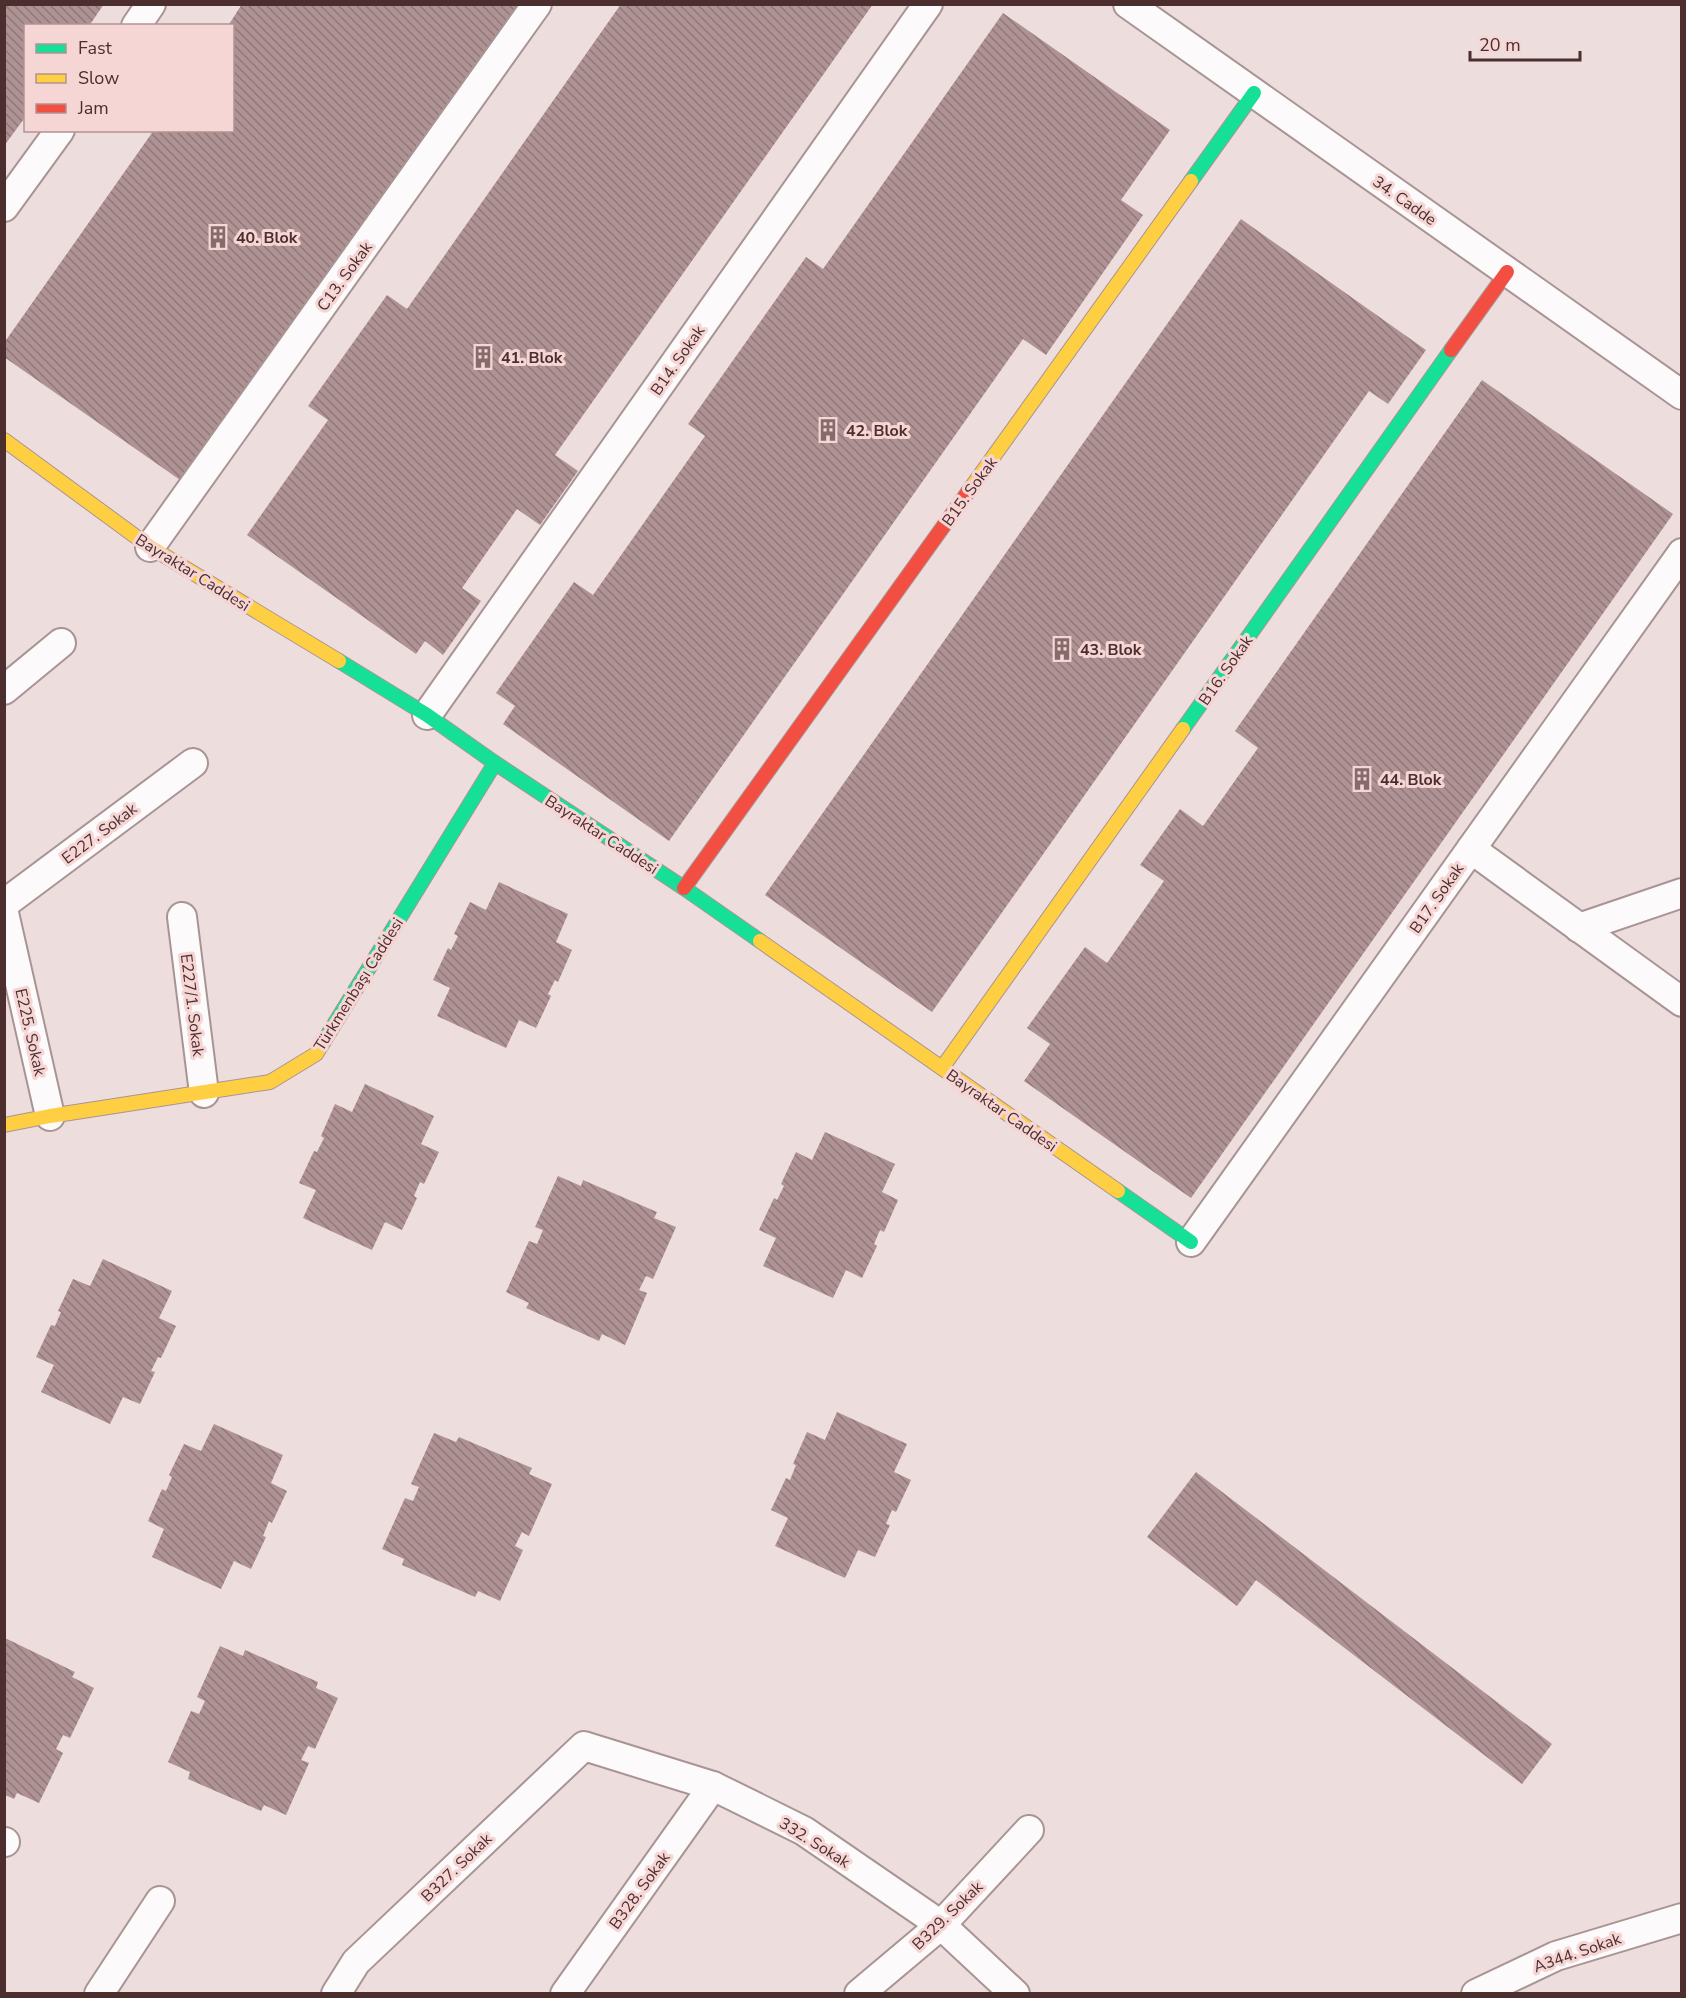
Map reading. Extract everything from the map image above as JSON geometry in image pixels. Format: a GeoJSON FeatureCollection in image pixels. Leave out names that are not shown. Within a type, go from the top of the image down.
{"type":"FeatureCollection","features":[{"type":"Feature","properties":{"kind":"main road","name":"B15. Sokak"},"geometry":{"type":"LineString","coordinates":[[684,888],[1254,93]]}},
{"type":"Feature","properties":{"kind":"main road","name":"B16. Sokak"},"geometry":{"type":"LineString","coordinates":[[942,1068],[1507,272]]}},
{"type":"Feature","properties":{"kind":"main road","name":"Bayraktar Caddesi"},"geometry":{"type":"LineString","coordinates":[[4,440],[150,548],[427,715],[495,763],[684,888],[1191,1242]]}},
{"type":"Feature","properties":{"kind":"main road","name":"Türkmenbaşı Caddesi"},"geometry":{"type":"LineString","coordinates":[[4,1125],[270,1083],[316,1054],[495,763]]}},
{"type":"Feature","properties":{"kind":"street"},"geometry":{"type":"LineString","coordinates":[[137,24],[151,4]]}},
{"type":"Feature","properties":{"kind":"street","name":"C13. Sokak"},"geometry":{"type":"LineString","coordinates":[[150,548],[537,4]]}},
{"type":"Feature","properties":{"kind":"street","name":"B14. Sokak"},"geometry":{"type":"LineString","coordinates":[[427,715],[928,4]]}},
{"type":"Feature","properties":{"kind":"street","name":"34. Cadde"},"geometry":{"type":"LineString","coordinates":[[1128,4],[1682,395]]}},
{"type":"Feature","properties":{"kind":"street"},"geometry":{"type":"LineString","coordinates":[[4,207],[59,132]]}},
{"type":"Feature","properties":{"kind":"street","name":"B17. Sokak"},"geometry":{"type":"LineString","coordinates":[[1191,1242],[1682,554]]}},
{"type":"Feature","properties":{"kind":"street"},"geometry":{"type":"LineString","coordinates":[[4,690],[61,643]]}},
{"type":"Feature","properties":{"kind":"street","name":"E227. Sokak"},"geometry":{"type":"LineString","coordinates":[[4,904],[193,763]]}},
{"type":"Feature","properties":{"kind":"street"},"geometry":{"type":"LineString","coordinates":[[1471,849],[1682,1002]]}},
{"type":"Feature","properties":{"kind":"street"},"geometry":{"type":"LineString","coordinates":[[1579,928],[1682,893]]}},
{"type":"Feature","properties":{"kind":"street","name":"E225. Sokak"},"geometry":{"type":"LineString","coordinates":[[4,913],[50,1116]]}},
{"type":"Feature","properties":{"kind":"street","name":"E227/1. Sokak"},"geometry":{"type":"LineString","coordinates":[[182,918],[204,1093]]}},
{"type":"Feature","properties":{"kind":"street","name":"332. Sokak"},"geometry":{"type":"LineString","coordinates":[[584,1746],[713,1786],[804,1831],[941,1925],[1015,1994]]}},
{"type":"Feature","properties":{"kind":"street","name":"B327. Sokak"},"geometry":{"type":"LineString","coordinates":[[336,1994],[356,1962],[584,1746]]}},
{"type":"Feature","properties":{"kind":"street","name":"B328. Sokak"},"geometry":{"type":"LineString","coordinates":[[565,1994],[713,1786]]}},
{"type":"Feature","properties":{"kind":"street","name":"B329. Sokak"},"geometry":{"type":"LineString","coordinates":[[862,1993],[941,1925],[1029,1830]]}},
{"type":"Feature","properties":{"kind":"street"},"geometry":{"type":"LineString","coordinates":[[99,1994],[160,1901]]}},
{"type":"Feature","properties":{"kind":"street","name":"A344. Sokak"},"geometry":{"type":"LineString","coordinates":[[1476,1994],[1556,1956],[1682,1918]]}},
{"type":"Feature","properties":{"kind":"building"},"geometry":{"type":"Polygon","coordinates":[[[4,4],[104,4],[90,24],[24,24],[24,119],[4,146],[4,4]]]}},
{"type":"Feature","properties":{"kind":"building","name":"40. Blok"},"geometry":{"type":"Polygon","coordinates":[[[242,4],[520,4],[183,482],[4,357],[4,343],[153,132],[234,132],[234,24],[229,24],[242,4]]]}},
{"type":"Feature","properties":{"kind":"building","name":"41. Blok"},"geometry":{"type":"Polygon","coordinates":[[[621,4],[873,4],[555,455],[578,471],[540,525],[517,509],[462,588],[481,601],[443,655],[425,641],[416,654],[247,535],[328,420],[308,406],[387,295],[407,309],[621,4]]]}},
{"type":"Feature","properties":{"kind":"building","name":"42. Blok"},"geometry":{"type":"Polygon","coordinates":[[[1003,13],[1170,130],[1121,200],[1143,215],[1046,355],[1023,339],[669,841],[503,724],[515,706],[496,693],[574,582],[593,595],[705,436],[688,424],[806,257],[823,269],[1003,13]]]}},
{"type":"Feature","properties":{"kind":"building","name":"43. Blok"},"geometry":{"type":"Polygon","coordinates":[[[1241,219],[1426,350],[1388,404],[1369,391],[932,1012],[765,895],[1241,219]]]}},
{"type":"Feature","properties":{"kind":"building","name":"44. Blok"},"geometry":{"type":"Polygon","coordinates":[[[1482,380],[1673,514],[1191,1198],[1024,1081],[1050,1044],[1027,1028],[1085,947],[1107,963],[1164,881],[1140,865],[1180,809],[1203,826],[1258,748],[1235,731],[1482,380]]]}},
{"type":"Feature","properties":{"kind":"building"},"geometry":{"type":"Polygon","coordinates":[[[499,882],[568,914],[556,942],[572,950],[558,982],[555,980],[548,994],[551,996],[536,1028],[519,1020],[506,1048],[437,1016],[450,988],[433,980],[448,948],[451,950],[458,936],[454,934],[470,902],[486,910],[499,882]]]}},
{"type":"Feature","properties":{"kind":"building"},"geometry":{"type":"Polygon","coordinates":[[[365,1084],[434,1116],[421,1144],[439,1152],[424,1184],[420,1182],[414,1196],[417,1198],[402,1230],[385,1222],[372,1250],[303,1218],[316,1190],[299,1183],[314,1151],[317,1152],[324,1138],[321,1136],[335,1104],[352,1112],[365,1084]]]}},
{"type":"Feature","properties":{"kind":"building"},"geometry":{"type":"Polygon","coordinates":[[[825,1132],[895,1164],[882,1192],[898,1200],[884,1232],[880,1230],[874,1244],[877,1246],[862,1278],[846,1270],[833,1298],[763,1266],[776,1238],[759,1230],[774,1198],[777,1200],[784,1186],[781,1184],[796,1152],[812,1160],[825,1132]]]}},
{"type":"Feature","properties":{"kind":"building"},"geometry":{"type":"Polygon","coordinates":[[[558,1176],[581,1186],[583,1180],[657,1212],[654,1218],[676,1227],[653,1279],[646,1276],[639,1290],[647,1293],[625,1345],[602,1334],[599,1341],[526,1308],[529,1303],[506,1292],[529,1241],[537,1244],[543,1230],[535,1227],[558,1176]]]}},
{"type":"Feature","properties":{"kind":"building"},"geometry":{"type":"Polygon","coordinates":[[[103,1259],[172,1291],[159,1318],[176,1326],[161,1358],[158,1357],[151,1371],[155,1372],[140,1404],[123,1397],[110,1424],[41,1392],[54,1365],[36,1357],[51,1325],[55,1326],[61,1312],[58,1311],[73,1279],[90,1286],[103,1259]]]}},
{"type":"Feature","properties":{"kind":"building"},"geometry":{"type":"Polygon","coordinates":[[[837,1412],[907,1444],[894,1472],[911,1480],[896,1512],[892,1510],[886,1524],[890,1525],[875,1557],[858,1550],[845,1578],[775,1546],[788,1518],[771,1510],[786,1478],[790,1480],[796,1465],[793,1464],[807,1432],[825,1440],[837,1412]]]}},
{"type":"Feature","properties":{"kind":"building"},"geometry":{"type":"Polygon","coordinates":[[[214,1424],[283,1455],[271,1483],[287,1491],[272,1523],[269,1521],[263,1536],[266,1537],[251,1569],[234,1561],[221,1589],[152,1557],[164,1529],[148,1521],[162,1489],[166,1491],[172,1477],[169,1475],[184,1444],[201,1451],[214,1424]]]}},
{"type":"Feature","properties":{"kind":"building"},"geometry":{"type":"Polygon","coordinates":[[[434,1433],[456,1442],[459,1437],[532,1468],[529,1474],[552,1484],[529,1536],[522,1532],[515,1546],[523,1550],[500,1601],[478,1591],[475,1597],[402,1565],[404,1559],[382,1549],[405,1498],[413,1501],[419,1487],[411,1484],[434,1433]]]}},
{"type":"Feature","properties":{"kind":"building"},"geometry":{"type":"Polygon","coordinates":[[[1196,1472],[1552,1744],[1522,1784],[1256,1580],[1237,1606],[1147,1537],[1196,1472]]]}},
{"type":"Feature","properties":{"kind":"building"},"geometry":{"type":"Polygon","coordinates":[[[5,1638],[75,1672],[72,1677],[94,1688],[70,1738],[63,1735],[56,1749],[63,1753],[39,1803],[17,1793],[14,1799],[5,1795],[5,1638]]]}},
{"type":"Feature","properties":{"kind":"building"},"geometry":{"type":"Polygon","coordinates":[[[220,1646],[243,1656],[245,1650],[318,1682],[316,1688],[338,1698],[315,1749],[308,1746],[301,1760],[309,1763],[286,1815],[264,1805],[261,1811],[188,1779],[190,1772],[168,1762],[191,1711],[199,1714],[205,1701],[197,1697],[220,1646]]]}},
{"type":"Feature","properties":{"kind":"traffic: fast"},"geometry":{"type":"LineString","coordinates":[[1191,181],[1254,93]]}},
{"type":"Feature","properties":{"kind":"traffic: fast"},"geometry":{"type":"LineString","coordinates":[[1183,729],[1451,350]]}},
{"type":"Feature","properties":{"kind":"traffic: fast"},"geometry":{"type":"LineString","coordinates":[[339,661],[427,715],[760,941]]}},
{"type":"Feature","properties":{"kind":"traffic: fast"},"geometry":{"type":"LineString","coordinates":[[324,1041],[495,763]]}},
{"type":"Feature","properties":{"kind":"traffic: fast"},"geometry":{"type":"LineString","coordinates":[[1118,1191],[1191,1242]]}},
{"type":"Feature","properties":{"kind":"traffic: slow"},"geometry":{"type":"LineString","coordinates":[[968,492],[1191,181]]}},
{"type":"Feature","properties":{"kind":"traffic: slow"},"geometry":{"type":"LineString","coordinates":[[4,440],[150,547],[339,661]]}},
{"type":"Feature","properties":{"kind":"traffic: slow"},"geometry":{"type":"LineString","coordinates":[[942,1068],[1183,729]]}},
{"type":"Feature","properties":{"kind":"traffic: slow"},"geometry":{"type":"LineString","coordinates":[[760,941],[1118,1191]]}},
{"type":"Feature","properties":{"kind":"traffic: slow"},"geometry":{"type":"LineString","coordinates":[[4,1125],[270,1082],[316,1054],[324,1041]]}},
{"type":"Feature","properties":{"kind":"traffic: jam"},"geometry":{"type":"LineString","coordinates":[[1451,350],[1507,272]]}},
{"type":"Feature","properties":{"kind":"traffic: jam"},"geometry":{"type":"LineString","coordinates":[[684,888],[968,492]]}},
{"type":"Feature","properties":{"kind":"place","name":"40. Blok"},"geometry":{"type":"Point","coordinates":[218,237]}},
{"type":"Feature","properties":{"kind":"place","name":"41. Blok"},"geometry":{"type":"Point","coordinates":[483,357]}},
{"type":"Feature","properties":{"kind":"place","name":"42. Blok"},"geometry":{"type":"Point","coordinates":[828,430]}},
{"type":"Feature","properties":{"kind":"place","name":"43. Blok"},"geometry":{"type":"Point","coordinates":[1062,649]}},
{"type":"Feature","properties":{"kind":"place","name":"44. Blok"},"geometry":{"type":"Point","coordinates":[1362,779]}}]}
